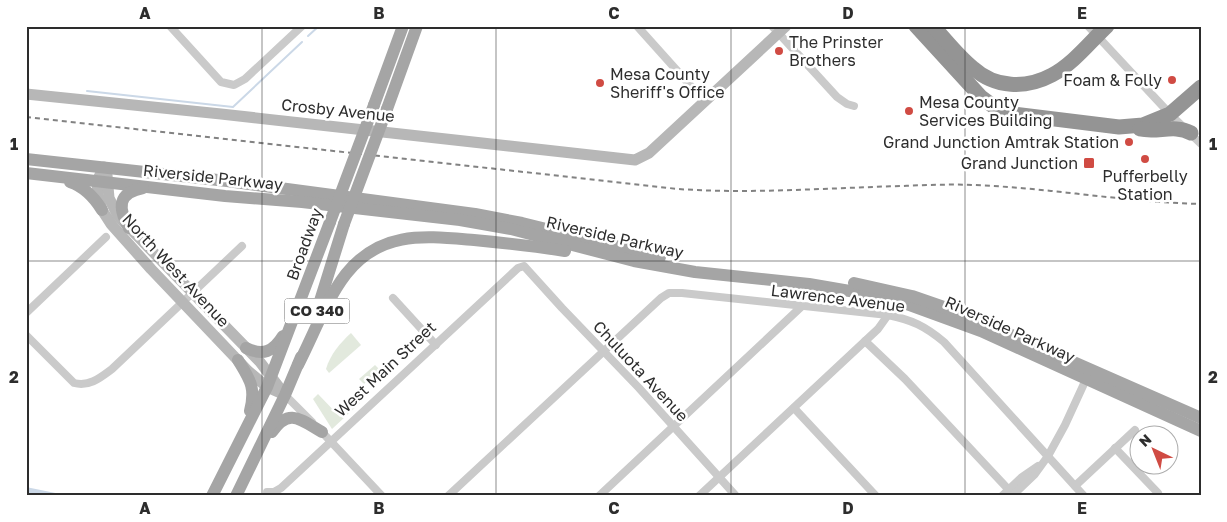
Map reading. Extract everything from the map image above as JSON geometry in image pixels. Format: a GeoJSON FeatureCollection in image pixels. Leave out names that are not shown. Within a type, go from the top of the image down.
{"type":"FeatureCollection","features":[{"type":"Feature","properties":{"kind":"highway"},"geometry":{"type":"LineString","coordinates":[[916,26],[981,97],[997,109],[1020,116],[1155,131],[1176,128],[1196,139]]}},
{"type":"Feature","properties":{"kind":"highway"},"geometry":{"type":"LineString","coordinates":[[933,26],[973,69],[989,80],[1011,85],[1026,84],[1052,75],[1065,66],[1097,30]]}},
{"type":"Feature","properties":{"kind":"highway"},"geometry":{"type":"LineString","coordinates":[[1131,127],[1153,122],[1170,114],[1201,87]]}},
{"type":"Feature","properties":{"kind":"main road","name":"Broadway"},"geometry":{"type":"LineString","coordinates":[[212,496],[269,382],[403,26]]}},
{"type":"Feature","properties":{"kind":"main road","name":"Broadway"},"geometry":{"type":"LineString","coordinates":[[236,496],[298,365],[344,224],[417,26]]}},
{"type":"Feature","properties":{"kind":"main road","name":"Riverside Parkway"},"geometry":{"type":"LineString","coordinates":[[26,159],[104,167],[475,214],[522,223],[658,257],[826,278],[873,286],[912,296],[964,314],[1088,374],[1201,432]]}},
{"type":"Feature","properties":{"kind":"main road","name":"Riverside Parkway"},"geometry":{"type":"LineString","coordinates":[[26,173],[242,198],[302,202],[460,220],[511,230],[634,261],[695,272],[830,287],[867,294],[907,304],[981,331],[1201,418]]}},
{"type":"Feature","properties":{"kind":"main road"},"geometry":{"type":"LineString","coordinates":[[53,176],[84,189],[92,195],[102,210]]}},
{"type":"Feature","properties":{"kind":"main road"},"geometry":{"type":"LineString","coordinates":[[129,228],[122,213],[123,199],[132,190],[145,187]]}},
{"type":"Feature","properties":{"kind":"main road"},"geometry":{"type":"LineString","coordinates":[[298,365],[347,273],[372,250],[394,240],[430,236],[506,242],[634,261]]}},
{"type":"Feature","properties":{"kind":"main road"},"geometry":{"type":"LineString","coordinates":[[246,348],[259,353],[268,351],[276,345],[298,307]]}},
{"type":"Feature","properties":{"kind":"main road"},"geometry":{"type":"LineString","coordinates":[[234,453],[249,413],[253,395],[252,384],[238,360]]}},
{"type":"Feature","properties":{"kind":"main road"},"geometry":{"type":"LineString","coordinates":[[250,466],[276,426],[284,419],[296,418],[327,437]]}},
{"type":"Feature","properties":{"kind":"street"},"geometry":{"type":"LineString","coordinates":[[170,26],[221,82],[229,84],[240,83],[246,79],[302,26]]}},
{"type":"Feature","properties":{"kind":"street"},"geometry":{"type":"LineString","coordinates":[[637,26],[704,103],[779,29],[837,96],[847,104],[854,106]]}},
{"type":"Feature","properties":{"kind":"street"},"geometry":{"type":"LineString","coordinates":[[1097,30],[1170,114],[1196,139]]}},
{"type":"Feature","properties":{"kind":"street","name":"Crosby Avenue"},"geometry":{"type":"LineString","coordinates":[[26,94],[635,160],[645,156],[704,103]]}},
{"type":"Feature","properties":{"kind":"street","name":"North West Avenue"},"geometry":{"type":"LineString","coordinates":[[104,167],[98,194],[102,210],[116,231],[238,360],[285,395],[382,496]]}},
{"type":"Feature","properties":{"kind":"street","name":"North West Avenue"},"geometry":{"type":"LineString","coordinates":[[102,182],[118,216],[246,348],[269,382]]}},
{"type":"Feature","properties":{"kind":"street"},"geometry":{"type":"LineString","coordinates":[[26,313],[106,237]]}},
{"type":"Feature","properties":{"kind":"street"},"geometry":{"type":"LineString","coordinates":[[26,335],[70,381],[85,384],[100,378],[112,369],[242,246]]}},
{"type":"Feature","properties":{"kind":"street","name":"West Main Street"},"geometry":{"type":"LineString","coordinates":[[267,492],[274,492],[281,488],[327,437],[436,345],[518,268],[524,266]]}},
{"type":"Feature","properties":{"kind":"street","name":"Chuluota Avenue"},"geometry":{"type":"LineString","coordinates":[[524,266],[674,426],[736,496]]}},
{"type":"Feature","properties":{"kind":"street","name":"Lawrence Avenue"},"geometry":{"type":"LineString","coordinates":[[604,351],[665,295],[682,293],[888,315],[919,324],[944,342],[1084,496]]}},
{"type":"Feature","properties":{"kind":"street"},"geometry":{"type":"LineString","coordinates":[[393,298],[436,345]]}},
{"type":"Feature","properties":{"kind":"street"},"geometry":{"type":"LineString","coordinates":[[599,496],[801,307]]}},
{"type":"Feature","properties":{"kind":"street"},"geometry":{"type":"LineString","coordinates":[[699,496],[878,329],[888,315]]}},
{"type":"Feature","properties":{"kind":"street"},"geometry":{"type":"LineString","coordinates":[[865,341],[905,380],[1010,493]]}},
{"type":"Feature","properties":{"kind":"street"},"geometry":{"type":"LineString","coordinates":[[448,496],[604,351]]}},
{"type":"Feature","properties":{"kind":"street"},"geometry":{"type":"LineString","coordinates":[[1002,496],[1010,493],[1022,477],[1042,463],[1048,456],[1065,425],[1088,374]]}},
{"type":"Feature","properties":{"kind":"street"},"geometry":{"type":"LineString","coordinates":[[794,408],[876,496]]}},
{"type":"Feature","properties":{"kind":"street"},"geometry":{"type":"LineString","coordinates":[[1075,486],[1130,434]]}},
{"type":"Feature","properties":{"kind":"street"},"geometry":{"type":"LineString","coordinates":[[1115,448],[1158,493]]}},
{"type":"Feature","properties":{"kind":"shaded area"},"geometry":{"type":"Polygon","coordinates":[[[351,333],[361,345],[329,373],[326,369],[330,359],[339,345],[351,333]]]}},
{"type":"Feature","properties":{"kind":"shaded area"},"geometry":{"type":"Polygon","coordinates":[[[375,365],[380,370],[364,384],[359,379],[375,365]]]}},
{"type":"Feature","properties":{"kind":"shaded area"},"geometry":{"type":"Polygon","coordinates":[[[318,394],[340,417],[358,400],[360,403],[332,429],[313,399],[318,394]]]}},
{"type":"Feature","properties":{"kind":"water"},"geometry":{"type":"Polygon","coordinates":[[[26,487],[70,496],[26,496],[26,487]]]}},
{"type":"Feature","properties":{"kind":"waterway"},"geometry":{"type":"LineString","coordinates":[[308,36],[319,26]]}},
{"type":"Feature","properties":{"kind":"waterway"},"geometry":{"type":"LineString","coordinates":[[87,91],[233,107],[302,42]]}},
{"type":"Feature","properties":{"kind":"railway"},"geometry":{"type":"LineString","coordinates":[[26,117],[678,189],[762,191],[965,185],[1031,189],[1144,201],[1201,204]]}},
{"type":"Feature","properties":{"kind":"place","name":"The Prinster Brothers"},"geometry":{"type":"Point","coordinates":[779,51]}},
{"type":"Feature","properties":{"kind":"place","name":"Foam & Folly"},"geometry":{"type":"Point","coordinates":[1172,80]}},
{"type":"Feature","properties":{"kind":"place","name":"Mesa County Sheriff's Office"},"geometry":{"type":"Point","coordinates":[600,83]}},
{"type":"Feature","properties":{"kind":"place","name":"Mesa County Services Building"},"geometry":{"type":"Point","coordinates":[909,111]}},
{"type":"Feature","properties":{"kind":"place","name":"Grand Junction Amtrak Station"},"geometry":{"type":"Point","coordinates":[1129,142]}},
{"type":"Feature","properties":{"kind":"place","name":"Pufferbelly Station"},"geometry":{"type":"Point","coordinates":[1145,159]}},
{"type":"Feature","properties":{"kind":"place","name":"Grand Junction"},"geometry":{"type":"Point","coordinates":[1089,163]}}]}
